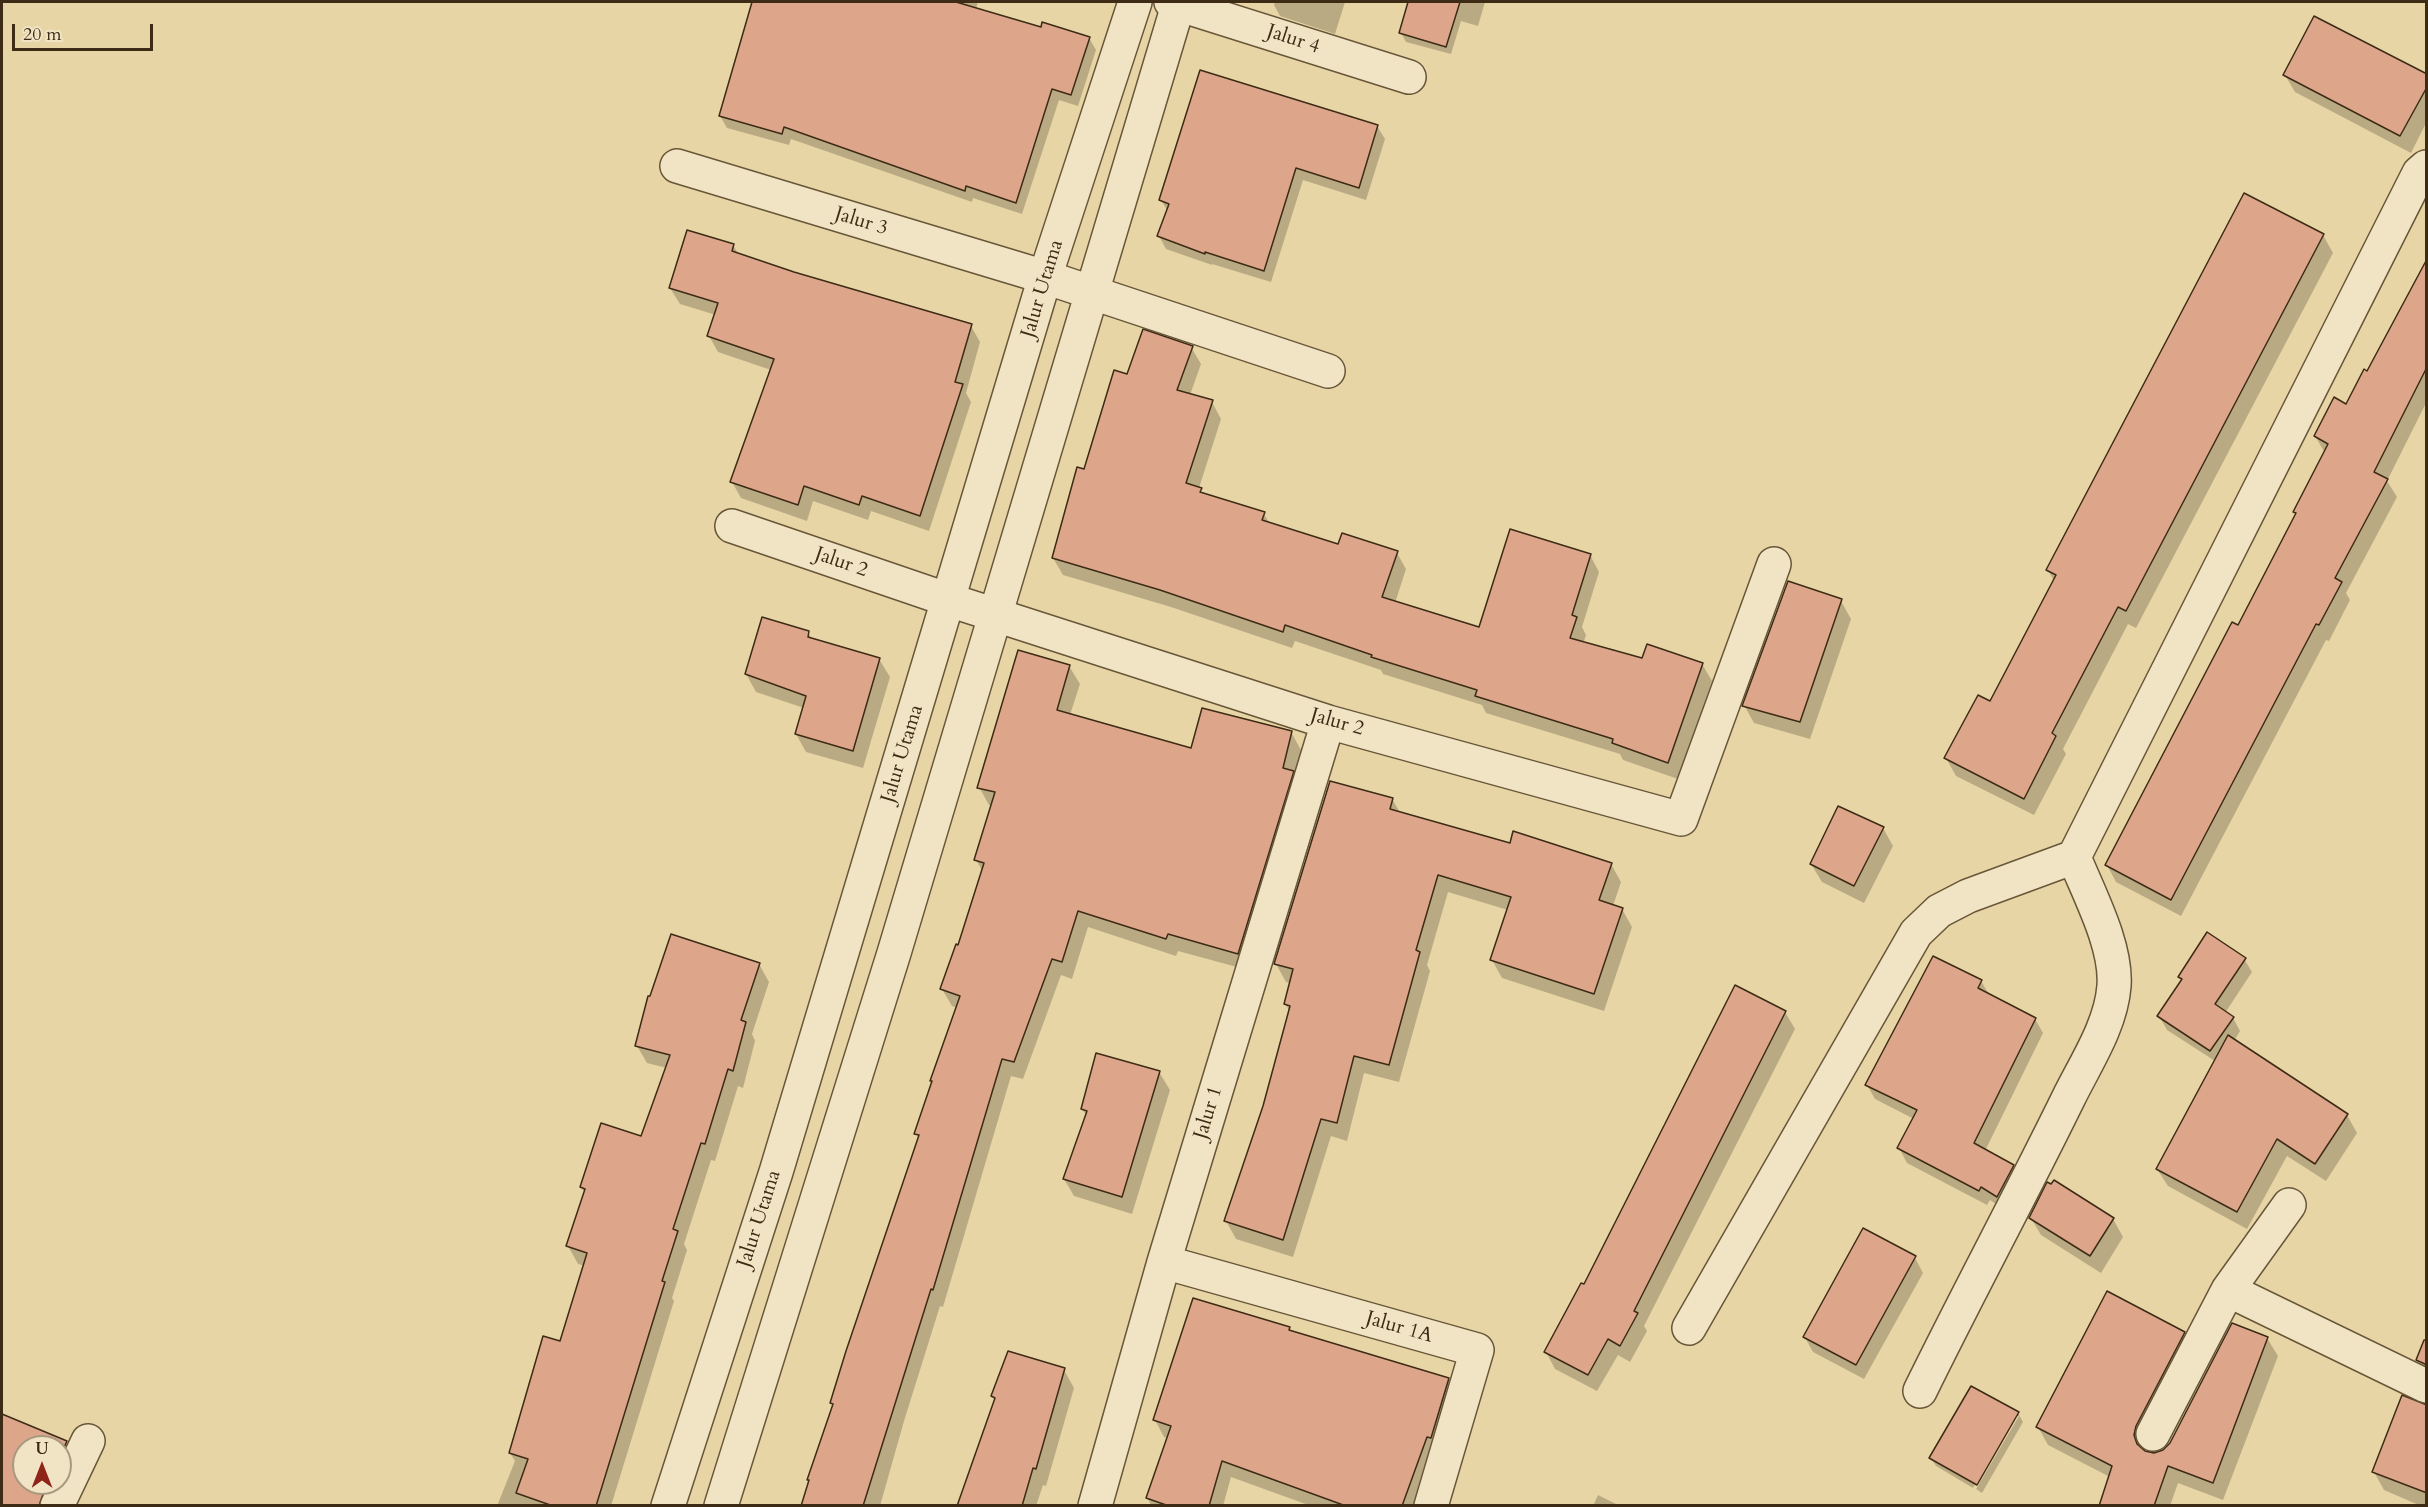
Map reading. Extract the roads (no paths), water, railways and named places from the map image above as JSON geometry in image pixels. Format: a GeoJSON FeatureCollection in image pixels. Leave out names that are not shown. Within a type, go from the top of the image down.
{"type":"FeatureCollection","features":[{"type":"Feature","properties":{"kind":"street","name":"Jalur Utama"},"geometry":{"type":"LineString","coordinates":[[668,1506],[776,1172],[1045,277],[1135,2]]}},
{"type":"Feature","properties":{"kind":"street","name":"Jalur 4"},"geometry":{"type":"LineString","coordinates":[[1176,2],[1409,77]]}},
{"type":"Feature","properties":{"kind":"street"},"geometry":{"type":"LineString","coordinates":[[721,1506],[901,931],[1093,293],[1176,2]]}},
{"type":"Feature","properties":{"kind":"street","name":"Jalur 3"},"geometry":{"type":"LineString","coordinates":[[676,166],[1093,293]]}},
{"type":"Feature","properties":{"kind":"street"},"geometry":{"type":"LineString","coordinates":[[1689,1328],[1916,933],[1939,911],[1968,896],[2074,857],[2419,173],[2427,167]]}},
{"type":"Feature","properties":{"kind":"street"},"geometry":{"type":"LineString","coordinates":[[1093,293],[1328,371]]}},
{"type":"Feature","properties":{"kind":"street","name":"Jalur 2"},"geometry":{"type":"LineString","coordinates":[[732,526],[949,600],[1328,722],[1681,819],[1774,564]]}},
{"type":"Feature","properties":{"kind":"street","name":"Jalur 1"},"geometry":{"type":"LineString","coordinates":[[1095,1506],[1164,1262],[1328,722]]}},
{"type":"Feature","properties":{"kind":"street"},"geometry":{"type":"LineString","coordinates":[[1920,1391],[2108,1017],[2114,987],[2114,969],[2107,942],[2074,857]]}},
{"type":"Feature","properties":{"kind":"street"},"geometry":{"type":"LineString","coordinates":[[776,1172],[820,1187]]}},
{"type":"Feature","properties":{"kind":"street"},"geometry":{"type":"LineString","coordinates":[[2153,1434],[2228,1290],[2289,1205]]}},
{"type":"Feature","properties":{"kind":"street","name":"Jalur 1A"},"geometry":{"type":"LineString","coordinates":[[1164,1262],[1478,1350],[1431,1506]]}},
{"type":"Feature","properties":{"kind":"street"},"geometry":{"type":"LineString","coordinates":[[2228,1290],[2427,1386]]}},
{"type":"Feature","properties":{"kind":"street"},"geometry":{"type":"LineString","coordinates":[[57,1506],[88,1441]]}}]}
